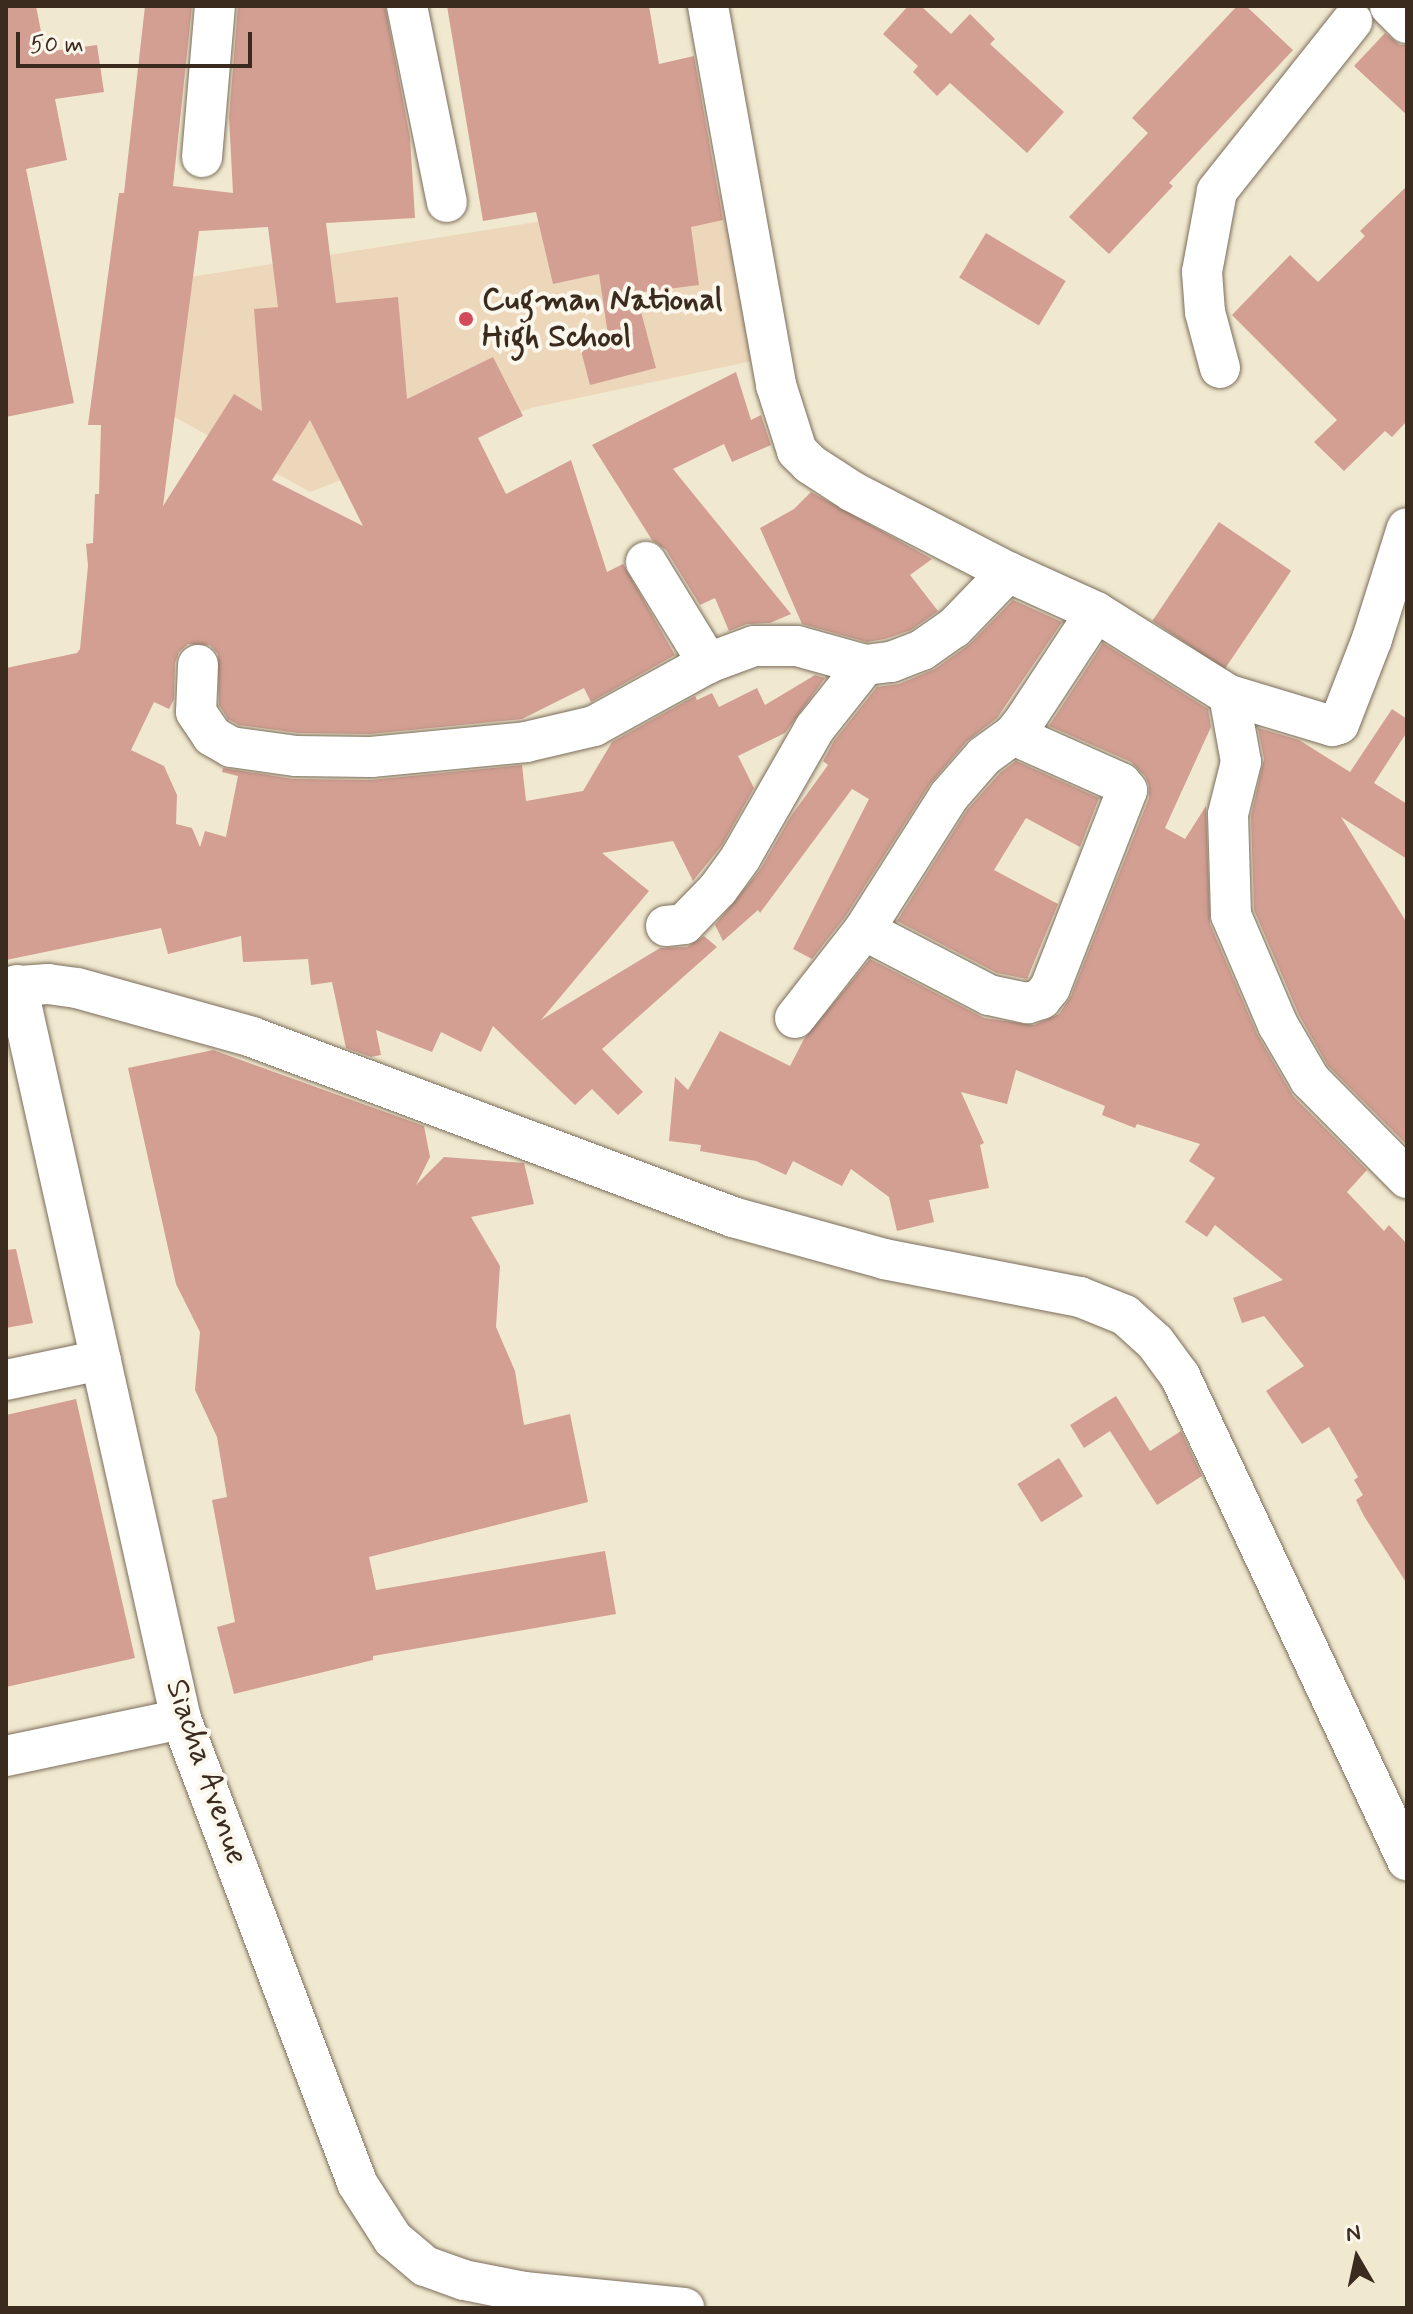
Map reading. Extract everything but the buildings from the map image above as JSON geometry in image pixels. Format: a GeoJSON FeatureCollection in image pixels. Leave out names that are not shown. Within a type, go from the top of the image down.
{"type":"FeatureCollection","features":[{"type":"Feature","properties":{"kind":"street"},"geometry":{"type":"LineString","coordinates":[[202,157],[215,6]]}},
{"type":"Feature","properties":{"kind":"street"},"geometry":{"type":"LineString","coordinates":[[407,6],[447,202]]}},
{"type":"Feature","properties":{"kind":"street"},"geometry":{"type":"LineString","coordinates":[[708,6],[776,385],[797,451],[810,464],[853,492],[1008,572],[1096,612],[1229,695],[1332,726],[1339,724],[1372,639],[1407,528]]}},
{"type":"Feature","properties":{"kind":"street"},"geometry":{"type":"LineString","coordinates":[[1390,6],[1407,23]]}},
{"type":"Feature","properties":{"kind":"street"},"geometry":{"type":"LineString","coordinates":[[1220,368],[1205,312],[1202,272],[1217,191],[1353,11]]}},
{"type":"Feature","properties":{"kind":"street"},"geometry":{"type":"LineString","coordinates":[[646,562],[708,663]]}},
{"type":"Feature","properties":{"kind":"street"},"geometry":{"type":"LineString","coordinates":[[198,665],[196,712],[212,736],[231,747],[296,756],[371,757],[565,735],[594,726],[734,651],[773,645],[797,646],[865,665],[891,662],[922,650],[954,628],[1008,572]]}},
{"type":"Feature","properties":{"kind":"street"},"geometry":{"type":"LineString","coordinates":[[795,1018],[864,930],[949,796],[984,756],[1013,735],[1096,612]]}},
{"type":"Feature","properties":{"kind":"street"},"geometry":{"type":"LineString","coordinates":[[666,926],[684,924],[718,889],[741,857],[815,728],[865,665]]}},
{"type":"Feature","properties":{"kind":"street"},"geometry":{"type":"LineString","coordinates":[[1229,695],[1241,762],[1228,814],[1231,915],[1278,1025],[1310,1080],[1407,1178]]}},
{"type":"Feature","properties":{"kind":"street"},"geometry":{"type":"LineString","coordinates":[[864,930],[989,995],[1028,1003],[1041,999],[1050,988],[1127,790],[1121,783],[1013,735]]}},
{"type":"Feature","properties":{"kind":"street"},"geometry":{"type":"LineString","coordinates":[[12,986],[77,988],[252,1037],[746,1221],[884,1259],[1080,1297],[1125,1315],[1155,1342],[1180,1376],[1407,1860]]}},
{"type":"Feature","properties":{"kind":"street","name":"Siacha Avenue"},"geometry":{"type":"LineString","coordinates":[[12,986],[101,1360],[181,1719],[357,2183],[393,2239],[425,2266],[464,2280],[524,2292],[684,2308]]}},
{"type":"Feature","properties":{"kind":"street"},"geometry":{"type":"LineString","coordinates":[[6,1380],[101,1360]]}},
{"type":"Feature","properties":{"kind":"street"},"geometry":{"type":"LineString","coordinates":[[6,1756],[181,1719]]}},
{"type":"Feature","properties":{"kind":"shaded area","name":"Cugman National High School"},"geometry":{"type":"Polygon","coordinates":[[[720,193],[757,360],[531,408],[310,492],[169,414],[190,277],[720,193]]]}},
{"type":"Feature","properties":{"kind":"place","name":"Cugman National High School"},"geometry":{"type":"Point","coordinates":[466,319]}}]}
